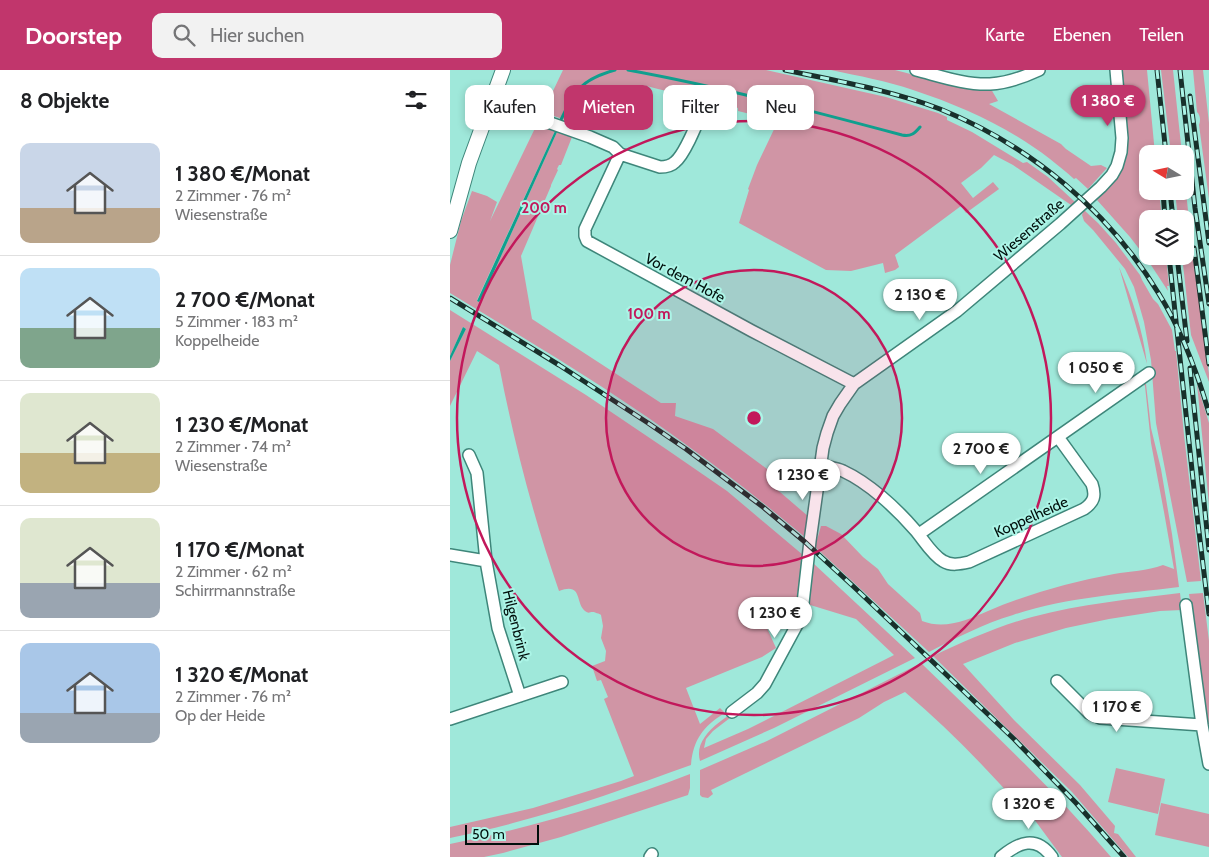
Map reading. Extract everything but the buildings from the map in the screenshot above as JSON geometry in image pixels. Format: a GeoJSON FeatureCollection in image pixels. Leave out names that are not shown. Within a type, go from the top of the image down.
{"type":"FeatureCollection","features":[{"type":"Feature","properties":{"kind":"street"},"geometry":{"type":"LineString","coordinates":[[497,85],[503,70]]}},
{"type":"Feature","properties":{"kind":"street"},"geometry":{"type":"LineString","coordinates":[[916,70],[977,84],[992,84],[1025,76],[1039,70]]}},
{"type":"Feature","properties":{"kind":"street","name":"Wiesenstraße"},"geometry":{"type":"LineString","coordinates":[[732,712],[766,684],[799,621],[804,602],[810,541],[827,433],[840,404],[854,384],[957,311],[1066,219],[1112,175],[1117,166],[1122,145],[1116,70]]}},
{"type":"Feature","properties":{"kind":"street"},"geometry":{"type":"LineString","coordinates":[[554,124],[614,147],[620,154],[660,167],[671,166],[681,156],[693,130]]}},
{"type":"Feature","properties":{"kind":"street"},"geometry":{"type":"LineString","coordinates":[[450,231],[469,163],[481,130]]}},
{"type":"Feature","properties":{"kind":"street","name":"Vor dem Hofe"},"geometry":{"type":"LineString","coordinates":[[620,154],[586,229],[585,236],[587,241],[854,384]]}},
{"type":"Feature","properties":{"kind":"street"},"geometry":{"type":"LineString","coordinates":[[919,534],[1149,373]]}},
{"type":"Feature","properties":{"kind":"street","name":"Koppelheide"},"geometry":{"type":"LineString","coordinates":[[821,465],[844,472],[862,483],[883,498],[909,523],[936,557],[949,564],[960,564],[969,562],[1084,509],[1093,501],[1094,490],[1092,484],[1058,437]]}},
{"type":"Feature","properties":{"kind":"street","name":"Hilgenbrink"},"geometry":{"type":"LineString","coordinates":[[469,455],[477,473],[486,561],[498,628],[520,696]]}},
{"type":"Feature","properties":{"kind":"street"},"geometry":{"type":"LineString","coordinates":[[450,555],[486,561]]}},
{"type":"Feature","properties":{"kind":"street"},"geometry":{"type":"LineString","coordinates":[[1186,605],[1209,764]]}},
{"type":"Feature","properties":{"kind":"street"},"geometry":{"type":"LineString","coordinates":[[1057,681],[1088,713],[1100,718],[1202,725]]}},
{"type":"Feature","properties":{"kind":"street"},"geometry":{"type":"LineString","coordinates":[[450,719],[562,682]]}},
{"type":"Feature","properties":{"kind":"street"},"geometry":{"type":"LineString","coordinates":[[1001,857],[1019,844],[1031,843],[1040,845],[1052,857]]}},
{"type":"Feature","properties":{"kind":"shaded area"},"geometry":{"type":"Polygon","coordinates":[[[563,70],[766,70],[886,97],[938,113],[1023,163],[1027,162],[1048,177],[1075,202],[1071,205],[1013,165],[994,155],[981,168],[961,183],[973,198],[993,182],[999,189],[966,213],[961,206],[895,255],[899,267],[895,270],[885,273],[883,263],[851,271],[826,270],[739,223],[748,189],[774,130],[814,130],[814,85],[747,85],[747,113],[738,111],[737,85],[663,85],[663,90],[653,87],[653,85],[564,85],[564,120],[554,116],[554,89],[563,70]]]}},
{"type":"Feature","properties":{"kind":"shaded area"},"geometry":{"type":"Polygon","coordinates":[[[831,70],[895,70],[953,85],[991,89],[998,101],[989,104],[1061,144],[1091,166],[1101,165],[1107,168],[1088,189],[1076,178],[1074,179],[1019,137],[985,119],[931,96],[903,87],[831,70]]]}},
{"type":"Feature","properties":{"kind":"shaded area"},"geometry":{"type":"Polygon","coordinates":[[[1122,70],[1147,70],[1154,145],[1139,145],[1139,200],[1160,200],[1161,210],[1139,210],[1139,249],[1097,200],[1119,174],[1127,153],[1122,70]]]}},
{"type":"Feature","properties":{"kind":"shaded area"},"geometry":{"type":"Polygon","coordinates":[[[1161,70],[1173,70],[1181,145],[1170,145],[1161,70]]]}},
{"type":"Feature","properties":{"kind":"shaded area"},"geometry":{"type":"Polygon","coordinates":[[[1193,70],[1203,70],[1209,123],[1209,199],[1199,125],[1200,118],[1197,112],[1193,70]]]}},
{"type":"Feature","properties":{"kind":"shaded area"},"geometry":{"type":"Polygon","coordinates":[[[534,130],[555,131],[477,300],[478,302],[484,294],[557,132],[572,137],[521,256],[532,319],[661,403],[676,403],[675,416],[713,429],[778,477],[773,486],[809,517],[806,538],[735,481],[663,428],[573,368],[450,293],[450,265],[461,221],[472,191],[497,202],[490,221],[534,130]]]}},
{"type":"Feature","properties":{"kind":"shaded area"},"geometry":{"type":"Polygon","coordinates":[[[555,131],[557,132],[479,302],[477,301],[555,131]]]}},
{"type":"Feature","properties":{"kind":"shaded area"},"geometry":{"type":"Polygon","coordinates":[[[1176,200],[1187,200],[1188,210],[1177,210],[1176,200]]]}},
{"type":"Feature","properties":{"kind":"shaded area"},"geometry":{"type":"Polygon","coordinates":[[[1084,210],[1116,243],[1140,275],[1172,330],[1176,351],[1201,581],[1187,582],[1156,423],[1151,360],[1144,322],[1134,287],[1125,269],[1084,221],[1082,215],[1084,210]]]}},
{"type":"Feature","properties":{"kind":"shaded area"},"geometry":{"type":"Polygon","coordinates":[[[1151,265],[1167,265],[1168,291],[1151,265]]]}},
{"type":"Feature","properties":{"kind":"shaded area"},"geometry":{"type":"Polygon","coordinates":[[[1183,265],[1194,265],[1209,382],[1191,335],[1183,265]]]}},
{"type":"Feature","properties":{"kind":"shaded area"},"geometry":{"type":"Polygon","coordinates":[[[1119,267],[1136,314],[1147,364],[1119,267]]]}},
{"type":"Feature","properties":{"kind":"shaded area"},"geometry":{"type":"Polygon","coordinates":[[[450,310],[586,395],[727,491],[803,555],[800,605],[753,597],[776,648],[762,657],[686,688],[700,724],[720,708],[724,712],[700,735],[694,748],[691,765],[558,810],[450,838],[450,827],[533,808],[634,776],[604,699],[608,697],[601,680],[597,681],[592,666],[605,661],[606,651],[601,638],[603,626],[601,615],[585,611],[575,591],[572,589],[559,591],[525,479],[499,365],[477,351],[450,406],[450,361],[466,329],[463,327],[450,356],[450,310]]]}},
{"type":"Feature","properties":{"kind":"shaded area"},"geometry":{"type":"Polygon","coordinates":[[[463,327],[466,329],[450,361],[450,356],[463,327]]]}},
{"type":"Feature","properties":{"kind":"shaded area"},"geometry":{"type":"Polygon","coordinates":[[[1142,382],[1146,384],[1151,428],[1161,469],[1179,587],[1074,600],[1033,609],[980,627],[929,652],[815,547],[821,526],[826,526],[841,534],[863,557],[878,569],[888,584],[920,613],[922,621],[931,624],[956,623],[1019,599],[1082,581],[1151,569],[1163,565],[1174,569],[1151,443],[1145,386],[1142,382]]]}},
{"type":"Feature","properties":{"kind":"shaded area"},"geometry":{"type":"Polygon","coordinates":[[[1197,384],[1209,423],[1209,505],[1197,384]]]}},
{"type":"Feature","properties":{"kind":"shaded area"},"geometry":{"type":"Polygon","coordinates":[[[813,563],[915,658],[774,728],[700,761],[699,751],[708,733],[725,718],[752,701],[713,731],[706,739],[704,748],[748,729],[894,655],[856,619],[807,604],[813,563]]]}},
{"type":"Feature","properties":{"kind":"shaded area"},"geometry":{"type":"Polygon","coordinates":[[[1180,593],[1182,610],[1160,611],[1066,628],[1015,643],[963,664],[1014,720],[1080,785],[1115,826],[1114,833],[1118,834],[1136,857],[1128,857],[1072,792],[933,656],[994,629],[1050,612],[1087,605],[1180,593]]]}},
{"type":"Feature","properties":{"kind":"shaded area"},"geometry":{"type":"Polygon","coordinates":[[[1203,593],[1209,641],[1209,739],[1189,594],[1203,593]]]}},
{"type":"Feature","properties":{"kind":"shaded area"},"geometry":{"type":"Polygon","coordinates":[[[921,663],[1042,781],[1111,857],[1062,857],[1031,815],[1029,816],[954,736],[905,692],[884,702],[859,718],[711,790],[713,794],[708,798],[700,795],[700,770],[767,741],[921,663]]]}},
{"type":"Feature","properties":{"kind":"shaded area"},"geometry":{"type":"Polygon","coordinates":[[[1116,768],[1165,779],[1158,814],[1108,802],[1116,768]]]}},
{"type":"Feature","properties":{"kind":"shaded area"},"geometry":{"type":"Polygon","coordinates":[[[690,774],[688,795],[561,837],[503,853],[484,857],[450,857],[450,844],[571,814],[690,774]]]}},
{"type":"Feature","properties":{"kind":"shaded area"},"geometry":{"type":"Polygon","coordinates":[[[1161,803],[1209,814],[1209,847],[1155,835],[1161,803]]]}},
{"type":"Feature","properties":{"kind":"waterway"},"geometry":{"type":"LineString","coordinates":[[559,124],[574,95],[585,83],[615,70]]}},
{"type":"Feature","properties":{"kind":"waterway"},"geometry":{"type":"LineString","coordinates":[[628,70],[800,108],[902,135],[912,134],[920,127]]}},
{"type":"Feature","properties":{"kind":"railway"},"geometry":{"type":"LineString","coordinates":[[785,70],[883,91],[940,109],[973,124],[1005,142],[1036,162],[1064,184],[1091,208],[1116,235],[1139,263],[1159,294],[1175,322],[1188,352],[1209,413]]}},
{"type":"Feature","properties":{"kind":"railway"},"geometry":{"type":"LineString","coordinates":[[1157,70],[1165,145]]}},
{"type":"Feature","properties":{"kind":"railway"},"geometry":{"type":"LineString","coordinates":[[1180,70],[1195,208],[1209,304]]}},
{"type":"Feature","properties":{"kind":"railway"},"geometry":{"type":"LineString","coordinates":[[1190,96],[1209,243]]}},
{"type":"Feature","properties":{"kind":"railway"},"geometry":{"type":"LineString","coordinates":[[1164,200],[1164,210]]}},
{"type":"Feature","properties":{"kind":"railway"},"geometry":{"type":"LineString","coordinates":[[1171,200],[1172,210]]}},
{"type":"Feature","properties":{"kind":"railway"},"geometry":{"type":"LineString","coordinates":[[1194,248],[1209,364]]}},
{"type":"Feature","properties":{"kind":"railway"},"geometry":{"type":"LineString","coordinates":[[1170,265],[1209,614]]}},
{"type":"Feature","properties":{"kind":"railway"},"geometry":{"type":"LineString","coordinates":[[1178,265],[1187,341]]}},
{"type":"Feature","properties":{"kind":"railway"},"geometry":{"type":"LineString","coordinates":[[450,298],[559,365],[648,423],[763,507],[854,587],[1014,739],[1076,803],[1124,857]]}},
{"type":"Feature","properties":{"kind":"railway"},"geometry":{"type":"LineString","coordinates":[[1190,368],[1209,550]]}}]}
